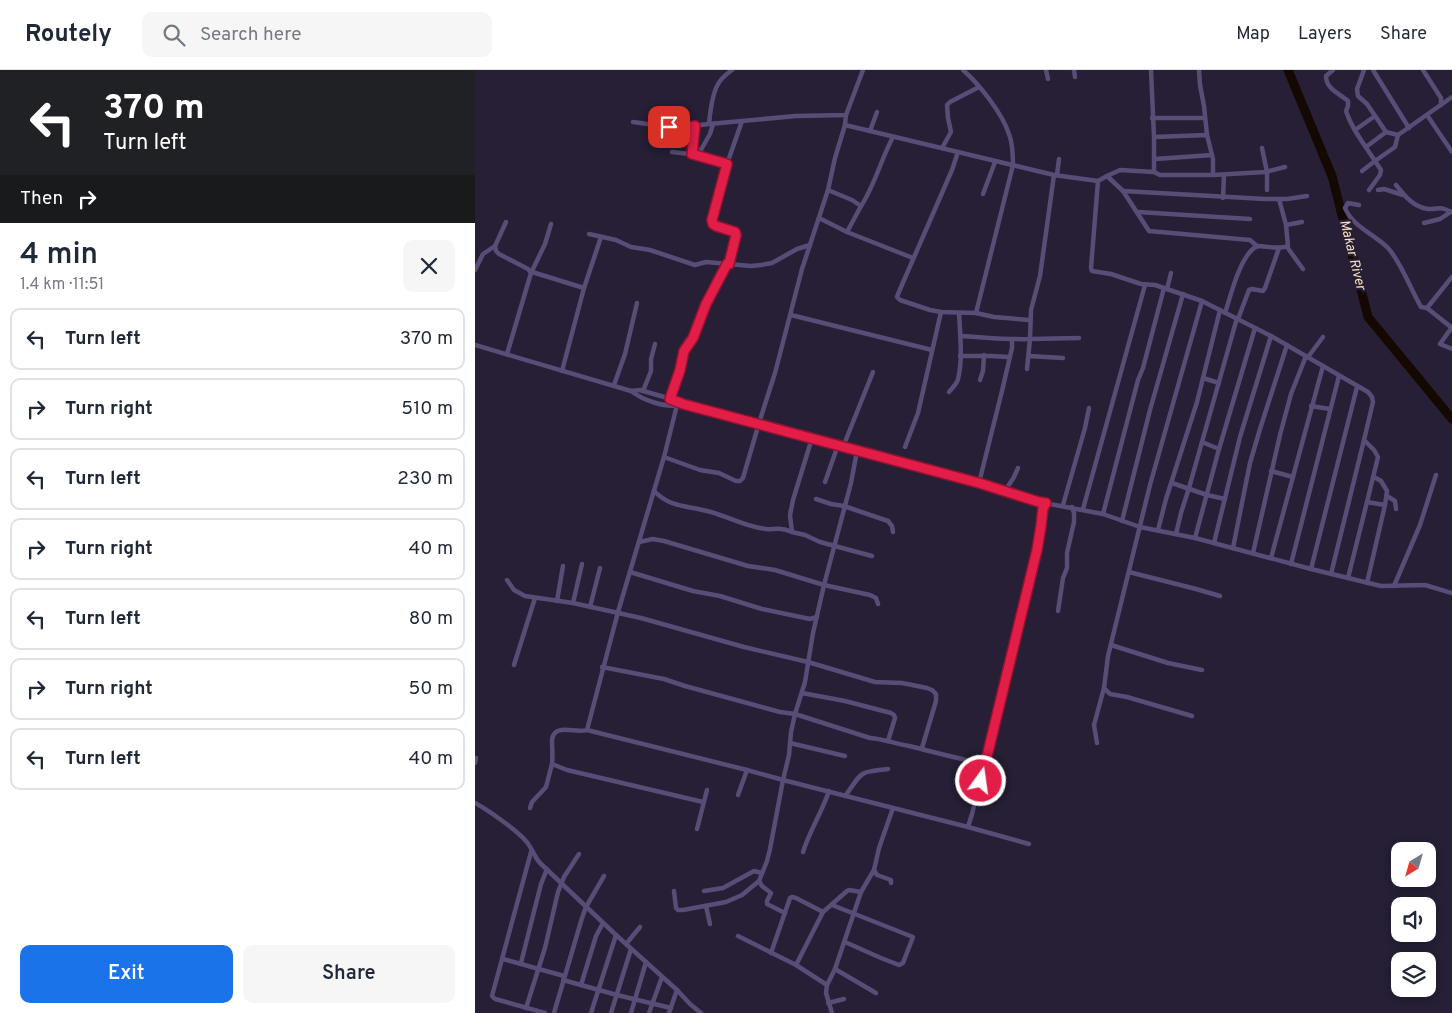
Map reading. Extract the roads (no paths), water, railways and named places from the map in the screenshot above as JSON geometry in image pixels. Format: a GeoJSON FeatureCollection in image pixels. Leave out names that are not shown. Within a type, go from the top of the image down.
{"type":"FeatureCollection","features":[{"type":"Feature","properties":{"kind":"street"},"geometry":{"type":"LineString","coordinates":[[698,156],[710,134],[710,111],[717,85],[732,70]]}},
{"type":"Feature","properties":{"kind":"street"},"geometry":{"type":"LineString","coordinates":[[664,457],[700,470],[719,473],[736,481],[740,481],[745,473],[810,245],[828,190],[846,115],[863,70]]}},
{"type":"Feature","properties":{"kind":"street"},"geometry":{"type":"LineString","coordinates":[[963,70],[991,102],[1007,129],[1012,146],[1013,165],[976,313]]}},
{"type":"Feature","properties":{"kind":"street"},"geometry":{"type":"LineString","coordinates":[[967,74],[974,70]]}},
{"type":"Feature","properties":{"kind":"street"},"geometry":{"type":"LineString","coordinates":[[1046,70],[1048,79]]}},
{"type":"Feature","properties":{"kind":"street"},"geometry":{"type":"LineString","coordinates":[[1074,70],[1075,77]]}},
{"type":"Feature","properties":{"kind":"street"},"geometry":{"type":"LineString","coordinates":[[1151,70],[1154,172]]}},
{"type":"Feature","properties":{"kind":"street"},"geometry":{"type":"LineString","coordinates":[[1199,70],[1207,136],[1212,155],[1213,175]]}},
{"type":"Feature","properties":{"kind":"street"},"geometry":{"type":"LineString","coordinates":[[1333,70],[1326,76],[1326,80],[1332,89],[1348,101],[1346,113],[1380,167],[1381,172],[1369,190]]}},
{"type":"Feature","properties":{"kind":"street"},"geometry":{"type":"LineString","coordinates":[[1364,70],[1357,94],[1366,103],[1386,132],[1398,135]]}},
{"type":"Feature","properties":{"kind":"street"},"geometry":{"type":"LineString","coordinates":[[1373,70],[1409,128]]}},
{"type":"Feature","properties":{"kind":"street"},"geometry":{"type":"LineString","coordinates":[[1423,70],[1444,100]]}},
{"type":"Feature","properties":{"kind":"street"},"geometry":{"type":"LineString","coordinates":[[942,148],[951,132],[947,105],[979,87]]}},
{"type":"Feature","properties":{"kind":"street"},"geometry":{"type":"LineString","coordinates":[[1362,171],[1395,147],[1398,135],[1441,105],[1444,100],[1452,97]]}},
{"type":"Feature","properties":{"kind":"street"},"geometry":{"type":"LineString","coordinates":[[870,131],[877,112]]}},
{"type":"Feature","properties":{"kind":"street"},"geometry":{"type":"LineString","coordinates":[[633,122],[676,128],[796,116],[846,115]]}},
{"type":"Feature","properties":{"kind":"street"},"geometry":{"type":"LineString","coordinates":[[1427,115],[1452,152]]}},
{"type":"Feature","properties":{"kind":"street"},"geometry":{"type":"LineString","coordinates":[[1355,130],[1375,116]]}},
{"type":"Feature","properties":{"kind":"street"},"geometry":{"type":"LineString","coordinates":[[1152,118],[1205,118]]}},
{"type":"Feature","properties":{"kind":"street"},"geometry":{"type":"LineString","coordinates":[[670,399],[684,351],[693,338],[706,304],[728,264],[736,235],[735,232],[716,226],[712,220],[727,164],[742,121]]}},
{"type":"Feature","properties":{"kind":"street"},"geometry":{"type":"LineString","coordinates":[[845,125],[995,162],[1056,175],[1098,181],[1114,172],[1127,170],[1154,172],[1160,175],[1224,175],[1267,172],[1285,167]]}},
{"type":"Feature","properties":{"kind":"street"},"geometry":{"type":"LineString","coordinates":[[692,154],[695,126]]}},
{"type":"Feature","properties":{"kind":"street"},"geometry":{"type":"LineString","coordinates":[[1366,147],[1386,132]]}},
{"type":"Feature","properties":{"kind":"street"},"geometry":{"type":"LineString","coordinates":[[847,232],[870,192],[893,136]]}},
{"type":"Feature","properties":{"kind":"street"},"geometry":{"type":"LineString","coordinates":[[1154,137],[1207,136]]}},
{"type":"Feature","properties":{"kind":"street"},"geometry":{"type":"LineString","coordinates":[[1262,148],[1267,172],[1267,190]]}},
{"type":"Feature","properties":{"kind":"street"},"geometry":{"type":"LineString","coordinates":[[672,152],[692,154],[727,164]]}},
{"type":"Feature","properties":{"kind":"street"},"geometry":{"type":"LineString","coordinates":[[958,152],[897,297],[900,300],[941,312],[976,313],[994,317],[1029,320]]}},
{"type":"Feature","properties":{"kind":"street"},"geometry":{"type":"LineString","coordinates":[[1155,159],[1212,155]]}},
{"type":"Feature","properties":{"kind":"street"},"geometry":{"type":"LineString","coordinates":[[1027,369],[1030,339],[1029,320],[1040,276],[1059,159]]}},
{"type":"Feature","properties":{"kind":"street"},"geometry":{"type":"LineString","coordinates":[[983,194],[995,162]]}},
{"type":"Feature","properties":{"kind":"street"},"geometry":{"type":"LineString","coordinates":[[1223,198],[1224,175]]}},
{"type":"Feature","properties":{"kind":"street"},"geometry":{"type":"LineString","coordinates":[[1107,176],[1123,191],[1147,229],[1151,232],[1250,240],[1257,246]]}},
{"type":"Feature","properties":{"kind":"street"},"geometry":{"type":"LineString","coordinates":[[1098,181],[1092,270],[1094,272],[1111,274],[1145,285],[1155,285],[1202,301],[1287,344],[1367,392],[1372,397],[1373,402],[1331,574]]}},
{"type":"Feature","properties":{"kind":"street"},"geometry":{"type":"LineString","coordinates":[[1396,185],[1412,203],[1427,209],[1441,207],[1452,211]]}},
{"type":"Feature","properties":{"kind":"street"},"geometry":{"type":"LineString","coordinates":[[1378,190],[1384,189],[1404,195]]}},
{"type":"Feature","properties":{"kind":"street"},"geometry":{"type":"LineString","coordinates":[[828,190],[861,206]]}},
{"type":"Feature","properties":{"kind":"street"},"geometry":{"type":"LineString","coordinates":[[1123,191],[1223,198],[1279,199],[1307,196]]}},
{"type":"Feature","properties":{"kind":"street"},"geometry":{"type":"LineString","coordinates":[[1279,199],[1286,224],[1287,247],[1303,269]]}},
{"type":"Feature","properties":{"kind":"street"},"geometry":{"type":"LineString","coordinates":[[1359,205],[1348,203],[1345,208],[1355,223],[1391,252],[1421,307],[1427,308],[1452,328],[1440,344],[1452,349]]}},
{"type":"Feature","properties":{"kind":"street"},"geometry":{"type":"LineString","coordinates":[[1424,223],[1440,219],[1452,211]]}},
{"type":"Feature","properties":{"kind":"street"},"geometry":{"type":"LineString","coordinates":[[1137,212],[1250,219]]}},
{"type":"Feature","properties":{"kind":"street"},"geometry":{"type":"LineString","coordinates":[[819,218],[847,232],[913,258]]}},
{"type":"Feature","properties":{"kind":"street"},"geometry":{"type":"LineString","coordinates":[[475,270],[483,254],[495,246],[505,222]]}},
{"type":"Feature","properties":{"kind":"street"},"geometry":{"type":"LineString","coordinates":[[1286,224],[1302,222]]}},
{"type":"Feature","properties":{"kind":"street"},"geometry":{"type":"LineString","coordinates":[[507,354],[531,273],[545,244],[551,224]]}},
{"type":"Feature","properties":{"kind":"street"},"geometry":{"type":"LineString","coordinates":[[589,234],[650,250],[693,265],[706,262],[751,266],[771,263],[797,249],[810,245]]}},
{"type":"Feature","properties":{"kind":"street"},"geometry":{"type":"LineString","coordinates":[[562,371],[570,336],[601,237]]}},
{"type":"Feature","properties":{"kind":"street"},"geometry":{"type":"LineString","coordinates":[[495,246],[497,252]]}},
{"type":"Feature","properties":{"kind":"street"},"geometry":{"type":"LineString","coordinates":[[1158,530],[1222,311],[1243,262],[1251,249],[1257,246],[1287,247]]}},
{"type":"Feature","properties":{"kind":"street"},"geometry":{"type":"LineString","coordinates":[[1176,534],[1237,318],[1249,290],[1261,291],[1265,288],[1279,248]]}},
{"type":"Feature","properties":{"kind":"street"},"geometry":{"type":"LineString","coordinates":[[491,250],[528,269],[531,273],[584,288]]}},
{"type":"Feature","properties":{"kind":"street"},"geometry":{"type":"LineString","coordinates":[[1103,514],[1138,380],[1171,272]]}},
{"type":"Feature","properties":{"kind":"street"},"geometry":{"type":"LineString","coordinates":[[1427,308],[1452,276]]}},
{"type":"Feature","properties":{"kind":"street"},"geometry":{"type":"LineString","coordinates":[[1083,509],[1145,285]]}},
{"type":"Feature","properties":{"kind":"street"},"geometry":{"type":"LineString","coordinates":[[1123,521],[1150,410],[1183,294]]}},
{"type":"Feature","properties":{"kind":"street"},"geometry":{"type":"LineString","coordinates":[[1097,743],[1094,725],[1104,688],[1111,645],[1150,485],[1202,301]]}},
{"type":"Feature","properties":{"kind":"street"},"geometry":{"type":"LineString","coordinates":[[614,385],[625,354],[637,303]]}},
{"type":"Feature","properties":{"kind":"street"},"geometry":{"type":"LineString","coordinates":[[905,447],[918,412],[941,312]]}},
{"type":"Feature","properties":{"kind":"street"},"geometry":{"type":"LineString","coordinates":[[949,392],[958,379],[960,356],[959,313]]}},
{"type":"Feature","properties":{"kind":"street"},"geometry":{"type":"LineString","coordinates":[[791,315],[932,350]]}},
{"type":"Feature","properties":{"kind":"street"},"geometry":{"type":"LineString","coordinates":[[1195,538],[1255,328]]}},
{"type":"Feature","properties":{"kind":"street"},"geometry":{"type":"LineString","coordinates":[[960,336],[1012,340],[1079,338]]}},
{"type":"Feature","properties":{"kind":"street"},"geometry":{"type":"LineString","coordinates":[[1214,543],[1251,401],[1271,336]]}},
{"type":"Feature","properties":{"kind":"street"},"geometry":{"type":"LineString","coordinates":[[1253,553],[1291,394],[1307,356],[1323,337]]}},
{"type":"Feature","properties":{"kind":"street"},"geometry":{"type":"LineString","coordinates":[[979,483],[993,430],[1012,340]]}},
{"type":"Feature","properties":{"kind":"street"},"geometry":{"type":"LineString","coordinates":[[643,391],[651,371],[651,359],[655,344]]}},
{"type":"Feature","properties":{"kind":"street"},"geometry":{"type":"LineString","coordinates":[[1233,548],[1250,464],[1287,344]]}},
{"type":"Feature","properties":{"kind":"street"},"geometry":{"type":"LineString","coordinates":[[475,345],[631,390],[643,391],[679,403],[979,483],[1039,502],[1083,509],[1140,527],[1195,538],[1367,583],[1381,586],[1425,585],[1452,593]]}},
{"type":"Feature","properties":{"kind":"street"},"geometry":{"type":"LineString","coordinates":[[980,380],[983,371],[984,355]]}},
{"type":"Feature","properties":{"kind":"street"},"geometry":{"type":"LineString","coordinates":[[960,356],[1009,357]]}},
{"type":"Feature","properties":{"kind":"street"},"geometry":{"type":"LineString","coordinates":[[1029,356],[1063,358]]}},
{"type":"Feature","properties":{"kind":"street"},"geometry":{"type":"LineString","coordinates":[[1271,558],[1323,366]]}},
{"type":"Feature","properties":{"kind":"street"},"geometry":{"type":"LineString","coordinates":[[825,482],[873,372]]}},
{"type":"Feature","properties":{"kind":"street"},"geometry":{"type":"LineString","coordinates":[[1291,564],[1339,376]]}},
{"type":"Feature","properties":{"kind":"street"},"geometry":{"type":"LineString","coordinates":[[1203,378],[1219,383]]}},
{"type":"Feature","properties":{"kind":"street"},"geometry":{"type":"LineString","coordinates":[[1311,569],[1357,387]]}},
{"type":"Feature","properties":{"kind":"street"},"geometry":{"type":"LineString","coordinates":[[631,390],[639,396],[654,402],[679,403]]}},
{"type":"Feature","properties":{"kind":"street"},"geometry":{"type":"LineString","coordinates":[[587,730],[602,667],[679,403]]}},
{"type":"Feature","properties":{"kind":"street"},"geometry":{"type":"LineString","coordinates":[[1311,406],[1330,409]]}},
{"type":"Feature","properties":{"kind":"street"},"geometry":{"type":"LineString","coordinates":[[1063,505],[1089,408]]}},
{"type":"Feature","properties":{"kind":"street"},"geometry":{"type":"LineString","coordinates":[[792,532],[793,500],[812,438]]}},
{"type":"Feature","properties":{"kind":"street"},"geometry":{"type":"LineString","coordinates":[[1348,578],[1367,502],[1376,478],[1375,469],[1378,457],[1374,450],[1363,440]]}},
{"type":"Feature","properties":{"kind":"street"},"geometry":{"type":"LineString","coordinates":[[1202,442],[1219,449]]}},
{"type":"Feature","properties":{"kind":"street"},"geometry":{"type":"LineString","coordinates":[[674,891],[675,906],[677,909],[683,910],[726,902],[737,898],[759,881],[770,849],[787,767],[795,714],[808,664],[824,584],[857,451]]}},
{"type":"Feature","properties":{"kind":"street"},"geometry":{"type":"LineString","coordinates":[[1005,491],[1018,468]]}},
{"type":"Feature","properties":{"kind":"street"},"geometry":{"type":"LineString","coordinates":[[1271,472],[1293,477]]}},
{"type":"Feature","properties":{"kind":"street"},"geometry":{"type":"LineString","coordinates":[[1394,586],[1420,525],[1436,475]]}},
{"type":"Feature","properties":{"kind":"street"},"geometry":{"type":"LineString","coordinates":[[1367,583],[1387,496],[1385,485],[1376,478]]}},
{"type":"Feature","properties":{"kind":"street"},"geometry":{"type":"LineString","coordinates":[[1172,483],[1225,499]]}},
{"type":"Feature","properties":{"kind":"street"},"geometry":{"type":"LineString","coordinates":[[654,491],[663,500],[672,504],[708,511],[733,521],[761,528],[770,530],[781,529],[872,556]]}},
{"type":"Feature","properties":{"kind":"street"},"geometry":{"type":"LineString","coordinates":[[1387,496],[1395,501],[1396,509]]}},
{"type":"Feature","properties":{"kind":"street"},"geometry":{"type":"LineString","coordinates":[[816,499],[888,520],[893,532]]}},
{"type":"Feature","properties":{"kind":"street"},"geometry":{"type":"LineString","coordinates":[[1039,502],[1043,508]]}},
{"type":"Feature","properties":{"kind":"street"},"geometry":{"type":"LineString","coordinates":[[1367,502],[1385,505]]}},
{"type":"Feature","properties":{"kind":"street"},"geometry":{"type":"LineString","coordinates":[[967,827],[985,764],[1037,550],[1043,508],[1046,503]]}},
{"type":"Feature","properties":{"kind":"street"},"geometry":{"type":"LineString","coordinates":[[1058,611],[1074,522],[1072,507]]}},
{"type":"Feature","properties":{"kind":"street"},"geometry":{"type":"LineString","coordinates":[[639,542],[653,539],[664,541],[749,566],[775,570],[870,595],[876,598],[878,604]]}},
{"type":"Feature","properties":{"kind":"street"},"geometry":{"type":"LineString","coordinates":[[573,603],[582,564]]}},
{"type":"Feature","properties":{"kind":"street"},"geometry":{"type":"LineString","coordinates":[[557,601],[563,566]]}},
{"type":"Feature","properties":{"kind":"street"},"geometry":{"type":"LineString","coordinates":[[590,606],[600,568]]}},
{"type":"Feature","properties":{"kind":"street"},"geometry":{"type":"LineString","coordinates":[[630,572],[693,591],[720,596],[762,608],[811,619],[817,617]]}},
{"type":"Feature","properties":{"kind":"street"},"geometry":{"type":"LineString","coordinates":[[1129,572],[1220,596]]}},
{"type":"Feature","properties":{"kind":"street"},"geometry":{"type":"LineString","coordinates":[[507,580],[514,590],[525,596],[618,612],[875,682],[902,683],[932,690],[937,694],[937,701],[922,748]]}},
{"type":"Feature","properties":{"kind":"street"},"geometry":{"type":"LineString","coordinates":[[514,664],[535,598]]}},
{"type":"Feature","properties":{"kind":"street"},"geometry":{"type":"LineString","coordinates":[[811,619],[815,626]]}},
{"type":"Feature","properties":{"kind":"street"},"geometry":{"type":"LineString","coordinates":[[1111,645],[1202,670]]}},
{"type":"Feature","properties":{"kind":"street"},"geometry":{"type":"LineString","coordinates":[[602,667],[664,679],[689,688],[780,712],[795,714],[867,737],[922,748],[941,755],[985,764]]}},
{"type":"Feature","properties":{"kind":"street"},"geometry":{"type":"LineString","coordinates":[[1104,688],[1110,694],[1192,716]]}},
{"type":"Feature","properties":{"kind":"street"},"geometry":{"type":"LineString","coordinates":[[801,693],[845,701],[891,713],[895,718],[888,741]]}},
{"type":"Feature","properties":{"kind":"street"},"geometry":{"type":"LineString","coordinates":[[530,808],[532,802],[546,787],[552,764],[552,739],[556,731],[560,729],[579,732],[587,730],[1029,844]]}},
{"type":"Feature","properties":{"kind":"street"},"geometry":{"type":"LineString","coordinates":[[790,743],[845,756]]}},
{"type":"Feature","properties":{"kind":"street"},"geometry":{"type":"LineString","coordinates":[[552,764],[567,770],[703,802]]}},
{"type":"Feature","properties":{"kind":"street"},"geometry":{"type":"LineString","coordinates":[[845,796],[857,778],[864,772],[888,769]]}},
{"type":"Feature","properties":{"kind":"street"},"geometry":{"type":"LineString","coordinates":[[738,795],[747,770]]}},
{"type":"Feature","properties":{"kind":"street"},"geometry":{"type":"LineString","coordinates":[[697,828],[707,790]]}},
{"type":"Feature","properties":{"kind":"street"},"geometry":{"type":"LineString","coordinates":[[803,852],[811,829],[829,791]]}},
{"type":"Feature","properties":{"kind":"street"},"geometry":{"type":"LineString","coordinates":[[475,803],[520,835],[527,842],[531,852],[561,883],[701,1013]]}},
{"type":"Feature","properties":{"kind":"street"},"geometry":{"type":"LineString","coordinates":[[832,1013],[826,993],[827,985],[845,942],[861,892],[874,870],[879,848],[893,808]]}},
{"type":"Feature","properties":{"kind":"street"},"geometry":{"type":"LineString","coordinates":[[531,852],[492,996],[495,999],[545,1013]]}},
{"type":"Feature","properties":{"kind":"street"},"geometry":{"type":"LineString","coordinates":[[526,1008],[539,968],[561,883],[579,854]]}},
{"type":"Feature","properties":{"kind":"street"},"geometry":{"type":"LineString","coordinates":[[521,964],[541,884],[547,869]]}},
{"type":"Feature","properties":{"kind":"street"},"geometry":{"type":"LineString","coordinates":[[874,870],[877,874],[891,880],[891,883]]}},
{"type":"Feature","properties":{"kind":"street"},"geometry":{"type":"LineString","coordinates":[[704,891],[723,888],[754,871],[762,873]]}},
{"type":"Feature","properties":{"kind":"street"},"geometry":{"type":"LineString","coordinates":[[553,1013],[586,907],[604,876]]}},
{"type":"Feature","properties":{"kind":"street"},"geometry":{"type":"LineString","coordinates":[[759,881],[771,893],[767,904],[785,913]]}},
{"type":"Feature","properties":{"kind":"street"},"geometry":{"type":"LineString","coordinates":[[796,965],[823,912],[847,891],[861,892]]}},
{"type":"Feature","properties":{"kind":"street"},"geometry":{"type":"LineString","coordinates":[[771,953],[789,900],[792,897],[823,912]]}},
{"type":"Feature","properties":{"kind":"street"},"geometry":{"type":"LineString","coordinates":[[832,905],[913,937],[903,963],[899,965],[845,942]]}},
{"type":"Feature","properties":{"kind":"street"},"geometry":{"type":"LineString","coordinates":[[705,906],[709,924]]}},
{"type":"Feature","properties":{"kind":"street"},"geometry":{"type":"LineString","coordinates":[[581,985],[598,930],[603,923]]}},
{"type":"Feature","properties":{"kind":"street"},"geometry":{"type":"LineString","coordinates":[[626,944],[640,927]]}},
{"type":"Feature","properties":{"kind":"street"},"geometry":{"type":"LineString","coordinates":[[591,1013],[616,935]]}},
{"type":"Feature","properties":{"kind":"street"},"geometry":{"type":"LineString","coordinates":[[738,936],[796,965],[827,985]]}},
{"type":"Feature","properties":{"kind":"street"},"geometry":{"type":"LineString","coordinates":[[611,1013],[631,949]]}},
{"type":"Feature","properties":{"kind":"street"},"geometry":{"type":"LineString","coordinates":[[503,959],[539,968],[581,985],[635,999],[670,1011],[677,990]]}},
{"type":"Feature","properties":{"kind":"street"},"geometry":{"type":"LineString","coordinates":[[631,1013],[646,962]]}},
{"type":"Feature","properties":{"kind":"street"},"geometry":{"type":"LineString","coordinates":[[835,969],[876,993]]}},
{"type":"Feature","properties":{"kind":"street"},"geometry":{"type":"LineString","coordinates":[[649,1013],[662,977]]}},
{"type":"Feature","properties":{"kind":"street"},"geometry":{"type":"LineString","coordinates":[[828,1003],[844,1000]]}},
{"type":"Feature","properties":{"kind":"waterway","name":"Makar River"},"geometry":{"type":"LineString","coordinates":[[1288,70],[1332,176],[1368,317],[1452,419]]}}]}
